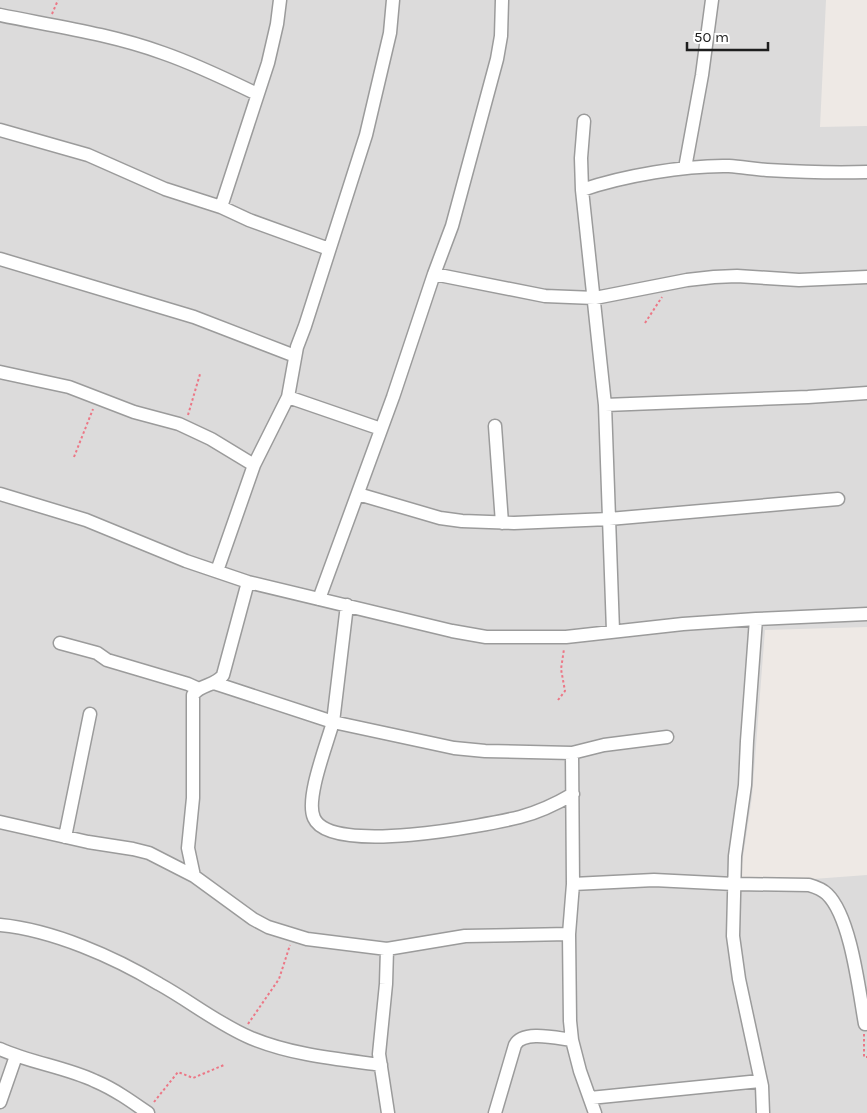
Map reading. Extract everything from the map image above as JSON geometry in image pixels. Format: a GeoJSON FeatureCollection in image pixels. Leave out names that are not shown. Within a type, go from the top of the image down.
{"type":"FeatureCollection","features":[{"type":"Feature","properties":{"kind":"street"},"geometry":{"type":"LineString","coordinates":[[221,207],[268,63],[277,24],[280,0]]}},
{"type":"Feature","properties":{"kind":"street"},"geometry":{"type":"LineString","coordinates":[[217,571],[254,465],[288,397],[295,356],[366,135],[390,33],[393,0]]}},
{"type":"Feature","properties":{"kind":"street"},"geometry":{"type":"LineString","coordinates":[[319,599],[452,226],[497,59],[501,36],[502,0]]}},
{"type":"Feature","properties":{"kind":"street"},"geometry":{"type":"LineString","coordinates":[[685,168],[702,75],[712,0]]}},
{"type":"Feature","properties":{"kind":"street"},"geometry":{"type":"LineString","coordinates":[[0,15],[125,41],[162,52],[257,94]]}},
{"type":"Feature","properties":{"kind":"street"},"geometry":{"type":"LineString","coordinates":[[584,121],[581,158],[582,190],[605,406],[613,631]]}},
{"type":"Feature","properties":{"kind":"street"},"geometry":{"type":"LineString","coordinates":[[0,130],[88,155],[165,189],[221,207],[249,220],[329,249]]}},
{"type":"Feature","properties":{"kind":"street"},"geometry":{"type":"LineString","coordinates":[[582,190],[626,179],[685,168],[729,166],[765,170],[838,173],[867,172]]}},
{"type":"Feature","properties":{"kind":"street"},"geometry":{"type":"LineString","coordinates":[[0,259],[194,317],[295,356]]}},
{"type":"Feature","properties":{"kind":"street"},"geometry":{"type":"LineString","coordinates":[[434,274],[545,296],[595,298],[672,283],[737,276],[799,280],[867,277]]}},
{"type":"Feature","properties":{"kind":"street"},"geometry":{"type":"LineString","coordinates":[[0,372],[69,387],[134,412],[184,426],[211,439],[254,465]]}},
{"type":"Feature","properties":{"kind":"street"},"geometry":{"type":"LineString","coordinates":[[605,406],[867,393]]}},
{"type":"Feature","properties":{"kind":"street"},"geometry":{"type":"LineString","coordinates":[[288,397],[381,429]]}},
{"type":"Feature","properties":{"kind":"street"},"geometry":{"type":"LineString","coordinates":[[495,426],[502,522]]}},
{"type":"Feature","properties":{"kind":"street"},"geometry":{"type":"LineString","coordinates":[[0,494],[86,520],[186,561],[248,582],[452,631],[486,637],[566,637],[613,631],[756,619],[867,614]]}},
{"type":"Feature","properties":{"kind":"street"},"geometry":{"type":"LineString","coordinates":[[358,494],[440,518],[462,521],[502,522],[609,519],[838,499]]}},
{"type":"Feature","properties":{"kind":"street"},"geometry":{"type":"LineString","coordinates":[[194,876],[188,848],[194,798],[193,695],[198,689],[220,680],[223,675],[248,582]]}},
{"type":"Feature","properties":{"kind":"street"},"geometry":{"type":"LineString","coordinates":[[347,605],[333,722],[311,803],[316,822],[330,832],[346,836],[441,832],[520,817],[553,805],[572,794]]}},
{"type":"Feature","properties":{"kind":"street"},"geometry":{"type":"LineString","coordinates":[[756,619],[746,741],[745,785],[736,843],[733,936],[734,952],[760,1081],[763,1113]]}},
{"type":"Feature","properties":{"kind":"street"},"geometry":{"type":"LineString","coordinates":[[60,643],[97,653],[106,660],[188,684],[198,689]]}},
{"type":"Feature","properties":{"kind":"street"},"geometry":{"type":"LineString","coordinates":[[214,684],[333,722],[454,748],[485,751],[572,753],[604,745],[667,737]]}},
{"type":"Feature","properties":{"kind":"street"},"geometry":{"type":"LineString","coordinates":[[65,837],[90,714]]}},
{"type":"Feature","properties":{"kind":"street"},"geometry":{"type":"LineString","coordinates":[[572,753],[573,884],[569,934],[572,1040],[595,1113]]}},
{"type":"Feature","properties":{"kind":"street"},"geometry":{"type":"LineString","coordinates":[[0,822],[88,842],[133,849],[166,860],[194,876],[268,927],[308,939],[386,949],[465,936],[569,934]]}},
{"type":"Feature","properties":{"kind":"street"},"geometry":{"type":"LineString","coordinates":[[166,860],[188,848]]}},
{"type":"Feature","properties":{"kind":"street"},"geometry":{"type":"LineString","coordinates":[[573,884],[654,880],[809,885],[821,890],[830,897],[846,930],[865,1024]]}},
{"type":"Feature","properties":{"kind":"street"},"geometry":{"type":"LineString","coordinates":[[0,925],[29,930],[104,955],[160,984],[242,1033],[274,1046],[305,1054],[381,1065]]}},
{"type":"Feature","properties":{"kind":"street"},"geometry":{"type":"LineString","coordinates":[[386,949],[386,984],[379,1054],[386,1087],[388,1113]]}},
{"type":"Feature","properties":{"kind":"street"},"geometry":{"type":"LineString","coordinates":[[495,1113],[515,1045],[519,1040],[530,1036],[572,1040]]}},
{"type":"Feature","properties":{"kind":"street"},"geometry":{"type":"LineString","coordinates":[[0,1049],[16,1056],[94,1080],[147,1112]]}},
{"type":"Feature","properties":{"kind":"street"},"geometry":{"type":"LineString","coordinates":[[0,1102],[16,1056]]}},
{"type":"Feature","properties":{"kind":"street"},"geometry":{"type":"LineString","coordinates":[[590,1098],[760,1081]]}},
{"type":"Feature","properties":{"kind":"path"},"geometry":{"type":"LineString","coordinates":[[48,25],[58,0]]}},
{"type":"Feature","properties":{"kind":"path"},"geometry":{"type":"LineString","coordinates":[[645,323],[672,283]]}},
{"type":"Feature","properties":{"kind":"path"},"geometry":{"type":"LineString","coordinates":[[184,426],[200,374]]}},
{"type":"Feature","properties":{"kind":"path"},"geometry":{"type":"LineString","coordinates":[[74,458],[97,398]]}},
{"type":"Feature","properties":{"kind":"path"},"geometry":{"type":"LineString","coordinates":[[558,700],[564,691],[561,669],[566,637]]}},
{"type":"Feature","properties":{"kind":"path"},"geometry":{"type":"LineString","coordinates":[[242,1033],[279,979],[293,935]]}},
{"type":"Feature","properties":{"kind":"path"},"geometry":{"type":"LineString","coordinates":[[865,1024],[864,1057],[867,1057]]}},
{"type":"Feature","properties":{"kind":"path"},"geometry":{"type":"LineString","coordinates":[[147,1112],[178,1072],[193,1078],[224,1065]]}},
{"type":"Feature","properties":{"kind":"shaded area"},"geometry":{"type":"Polygon","coordinates":[[[0,0],[826,0],[820,127],[867,126],[867,627],[765,630],[752,797],[740,877],[813,879],[867,875],[867,1113],[0,1113],[0,0]]]}}]}
